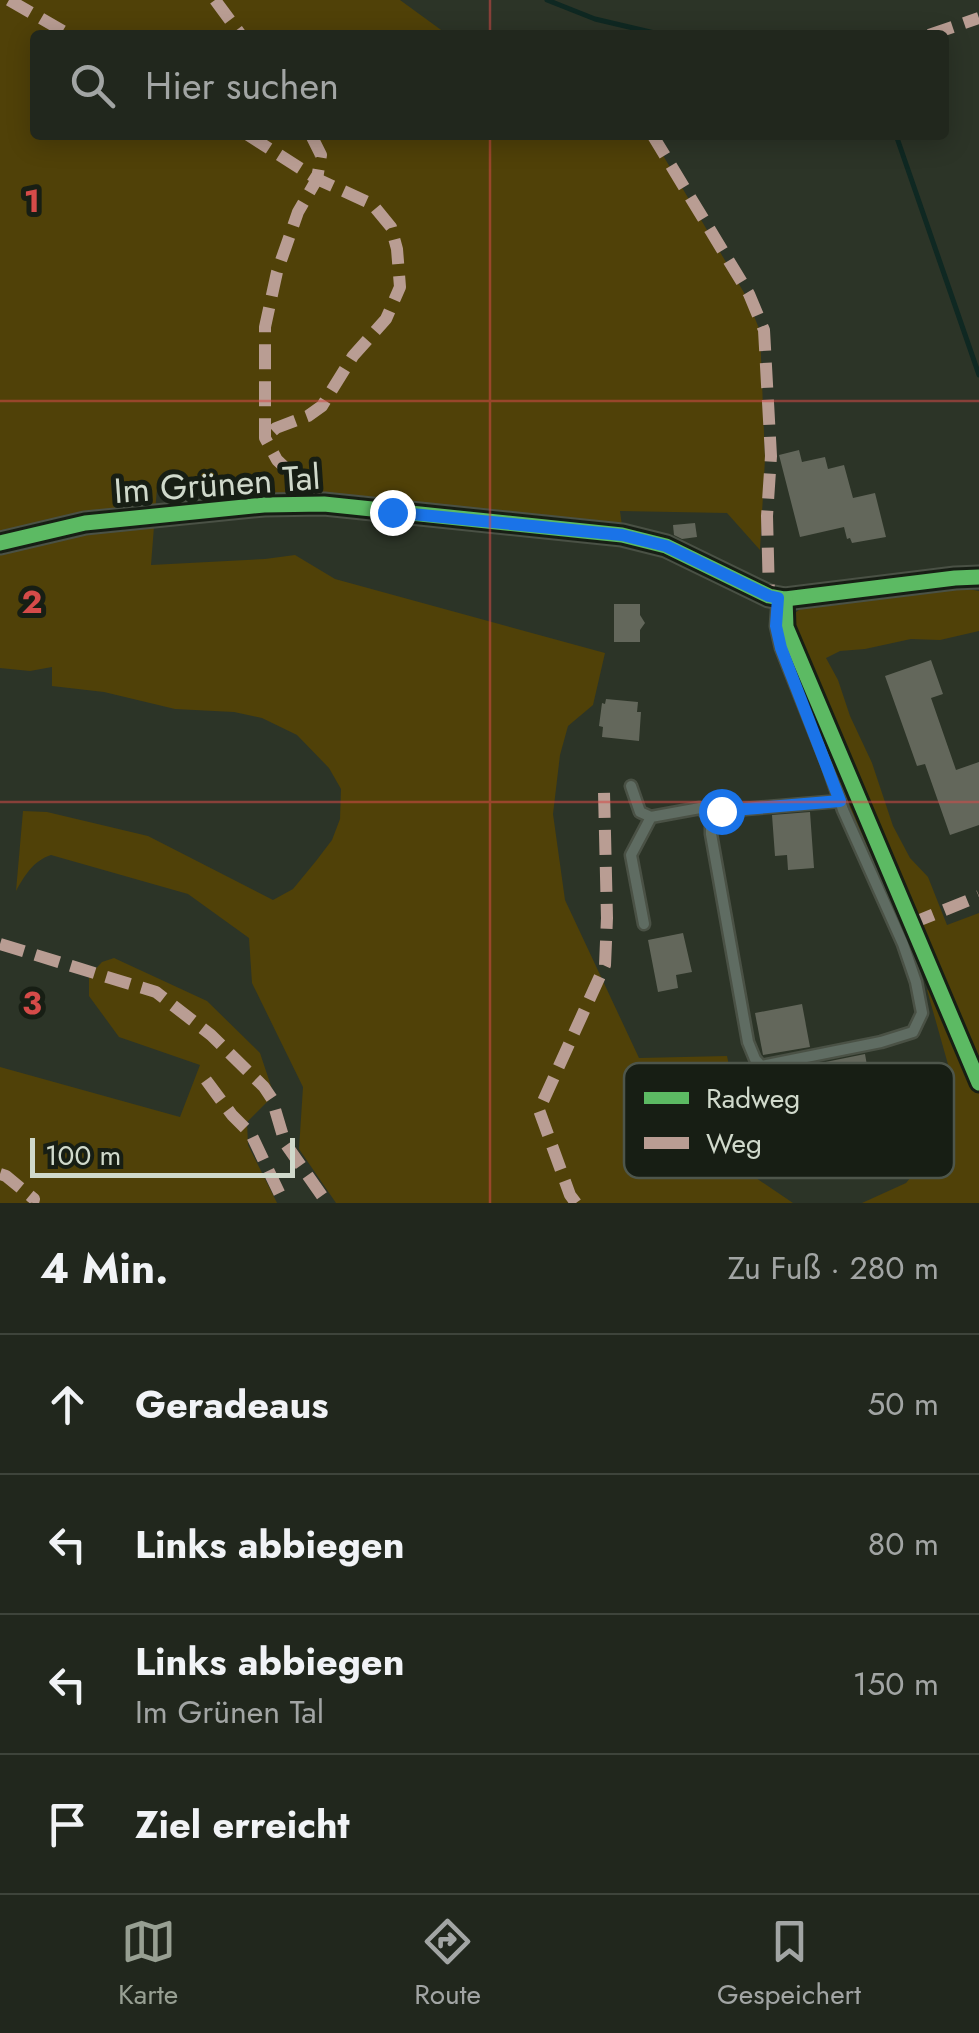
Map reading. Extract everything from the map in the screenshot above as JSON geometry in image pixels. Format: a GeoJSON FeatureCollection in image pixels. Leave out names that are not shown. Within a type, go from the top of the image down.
{"type":"FeatureCollection","features":[{"type":"Feature","properties":{"kind":"street","name":"Im Grünen Tal"},"geometry":{"type":"LineString","coordinates":[[0,543],[85,522],[264,505],[324,504],[622,535],[666,546],[769,596],[781,598]]}},
{"type":"Feature","properties":{"kind":"street"},"geometry":{"type":"LineString","coordinates":[[781,598],[979,578]]}},
{"type":"Feature","properties":{"kind":"lane"},"geometry":{"type":"LineString","coordinates":[[776,1063],[913,1032],[922,1013],[903,944],[840,801],[781,648],[776,626],[781,598]]}},
{"type":"Feature","properties":{"kind":"lane"},"geometry":{"type":"LineString","coordinates":[[632,786],[640,812],[651,817],[700,808],[712,817],[714,852],[748,1042],[758,1063]]}},
{"type":"Feature","properties":{"kind":"lane"},"geometry":{"type":"LineString","coordinates":[[712,817],[721,811],[840,801]]}},
{"type":"Feature","properties":{"kind":"lane"},"geometry":{"type":"LineString","coordinates":[[644,924],[631,855],[651,817]]}},
{"type":"Feature","properties":{"kind":"shaded area"},"geometry":{"type":"Polygon","coordinates":[[[0,0],[400,0],[441,30],[30,30],[30,140],[654,140],[746,296],[760,331],[765,459],[760,550],[727,513],[620,511],[622,526],[306,495],[157,488],[151,565],[295,555],[335,579],[605,653],[593,705],[568,726],[560,755],[553,814],[565,900],[639,1058],[727,1056],[728,1063],[624,1063],[624,1178],[756,1178],[793,1203],[336,1203],[299,1149],[303,1087],[252,983],[249,938],[188,894],[51,855],[34,865],[16,891],[23,811],[47,812],[148,836],[273,900],[293,889],[332,840],[340,819],[341,789],[329,768],[297,735],[262,718],[234,712],[175,709],[104,692],[52,686],[52,667],[30,671],[0,668],[0,0]]]}},
{"type":"Feature","properties":{"kind":"shaded area"},"geometry":{"type":"Polygon","coordinates":[[[957,587],[979,591],[979,631],[940,640],[911,639],[840,651],[826,658],[872,763],[893,826],[910,858],[928,877],[947,925],[979,913],[979,1203],[862,1203],[910,1178],[954,1178],[954,1063],[948,1063],[927,990],[942,981],[900,874],[880,876],[847,804],[834,770],[846,763],[793,629],[794,614],[816,600],[844,602],[957,587]]]}},
{"type":"Feature","properties":{"kind":"shaded area"},"geometry":{"type":"Polygon","coordinates":[[[114,958],[207,1001],[260,1053],[274,1095],[247,1122],[248,1145],[277,1203],[0,1203],[0,1067],[180,1117],[200,1065],[119,1037],[89,996],[89,976],[102,962],[114,958]]]}},
{"type":"Feature","properties":{"kind":"building"},"geometry":{"type":"Polygon","coordinates":[[[799,450],[802,462],[825,457],[828,469],[844,465],[853,498],[875,493],[886,537],[852,543],[844,527],[800,537],[779,455],[799,450]]]}},
{"type":"Feature","properties":{"kind":"building"},"geometry":{"type":"Polygon","coordinates":[[[695,523],[697,537],[682,539],[674,535],[673,525],[695,523]]]}},
{"type":"Feature","properties":{"kind":"building"},"geometry":{"type":"Polygon","coordinates":[[[614,604],[640,604],[645,623],[640,630],[640,642],[614,642],[614,604]]]}},
{"type":"Feature","properties":{"kind":"building"},"geometry":{"type":"Polygon","coordinates":[[[931,660],[943,694],[931,698],[956,770],[979,762],[979,825],[950,835],[925,764],[917,766],[885,676],[931,660]]]}},
{"type":"Feature","properties":{"kind":"building"},"geometry":{"type":"Polygon","coordinates":[[[606,699],[638,702],[639,741],[602,737],[603,727],[599,726],[606,699]]]}},
{"type":"Feature","properties":{"kind":"building"},"geometry":{"type":"Polygon","coordinates":[[[810,812],[814,868],[788,870],[787,855],[775,856],[772,815],[810,812]]]}},
{"type":"Feature","properties":{"kind":"building"},"geometry":{"type":"Polygon","coordinates":[[[683,933],[692,972],[676,975],[678,988],[658,992],[648,940],[683,933]]]}},
{"type":"Feature","properties":{"kind":"building"},"geometry":{"type":"Polygon","coordinates":[[[802,1004],[810,1047],[763,1055],[755,1013],[802,1004]]]}},
{"type":"Feature","properties":{"kind":"building"},"geometry":{"type":"Polygon","coordinates":[[[865,1054],[867,1063],[821,1063],[865,1054]]]}},
{"type":"Feature","properties":{"kind":"waterway"},"geometry":{"type":"LineString","coordinates":[[547,0],[595,19],[642,30]]}},
{"type":"Feature","properties":{"kind":"waterway"},"geometry":{"type":"LineString","coordinates":[[898,140],[979,375]]}},
{"type":"Feature","properties":{"kind":"marked path"},"geometry":{"type":"LineString","coordinates":[[9,0],[61,30]]}},
{"type":"Feature","properties":{"kind":"marked path"},"geometry":{"type":"LineString","coordinates":[[215,0],[237,30]]}},
{"type":"Feature","properties":{"kind":"marked path"},"geometry":{"type":"LineString","coordinates":[[944,30],[979,18]]}},
{"type":"Feature","properties":{"kind":"marked path"},"geometry":{"type":"LineString","coordinates":[[256,140],[317,179],[372,204],[391,227],[400,287],[386,319],[353,356],[322,406],[276,428],[265,438]]}},
{"type":"Feature","properties":{"kind":"marked path"},"geometry":{"type":"LineString","coordinates":[[314,140],[321,155],[317,179],[298,212],[277,272],[265,327],[265,438],[277,460],[324,504]]}},
{"type":"Feature","properties":{"kind":"marked path"},"geometry":{"type":"LineString","coordinates":[[655,140],[749,294],[764,330],[771,456],[767,516],[769,596]]}},
{"type":"Feature","properties":{"kind":"marked path"},"geometry":{"type":"LineString","coordinates":[[576,1203],[539,1110],[605,965],[604,792]]}},
{"type":"Feature","properties":{"kind":"marked path"},"geometry":{"type":"LineString","coordinates":[[910,924],[979,896]]}},
{"type":"Feature","properties":{"kind":"marked path"},"geometry":{"type":"LineString","coordinates":[[0,944],[156,992],[211,1035],[264,1087],[272,1099],[285,1143],[327,1203]]}},
{"type":"Feature","properties":{"kind":"marked path"},"geometry":{"type":"LineString","coordinates":[[206,1080],[251,1134],[284,1203]]}},
{"type":"Feature","properties":{"kind":"marked path"},"geometry":{"type":"LineString","coordinates":[[0,1174],[34,1199],[33,1203]]}},
{"type":"Feature","properties":{"kind":"cycle path"},"geometry":{"type":"LineString","coordinates":[[0,543],[85,523],[264,505],[324,504],[622,535],[666,546],[769,596],[785,599],[979,577]]}},
{"type":"Feature","properties":{"kind":"cycle path"},"geometry":{"type":"LineString","coordinates":[[785,599],[786,627],[979,1083]]}},
{"type":"Feature","properties":{"kind":"route"},"geometry":{"type":"LineString","coordinates":[[392,512],[622,535],[666,546],[778,598],[776,626],[781,648],[840,801],[721,811]]}}]}
